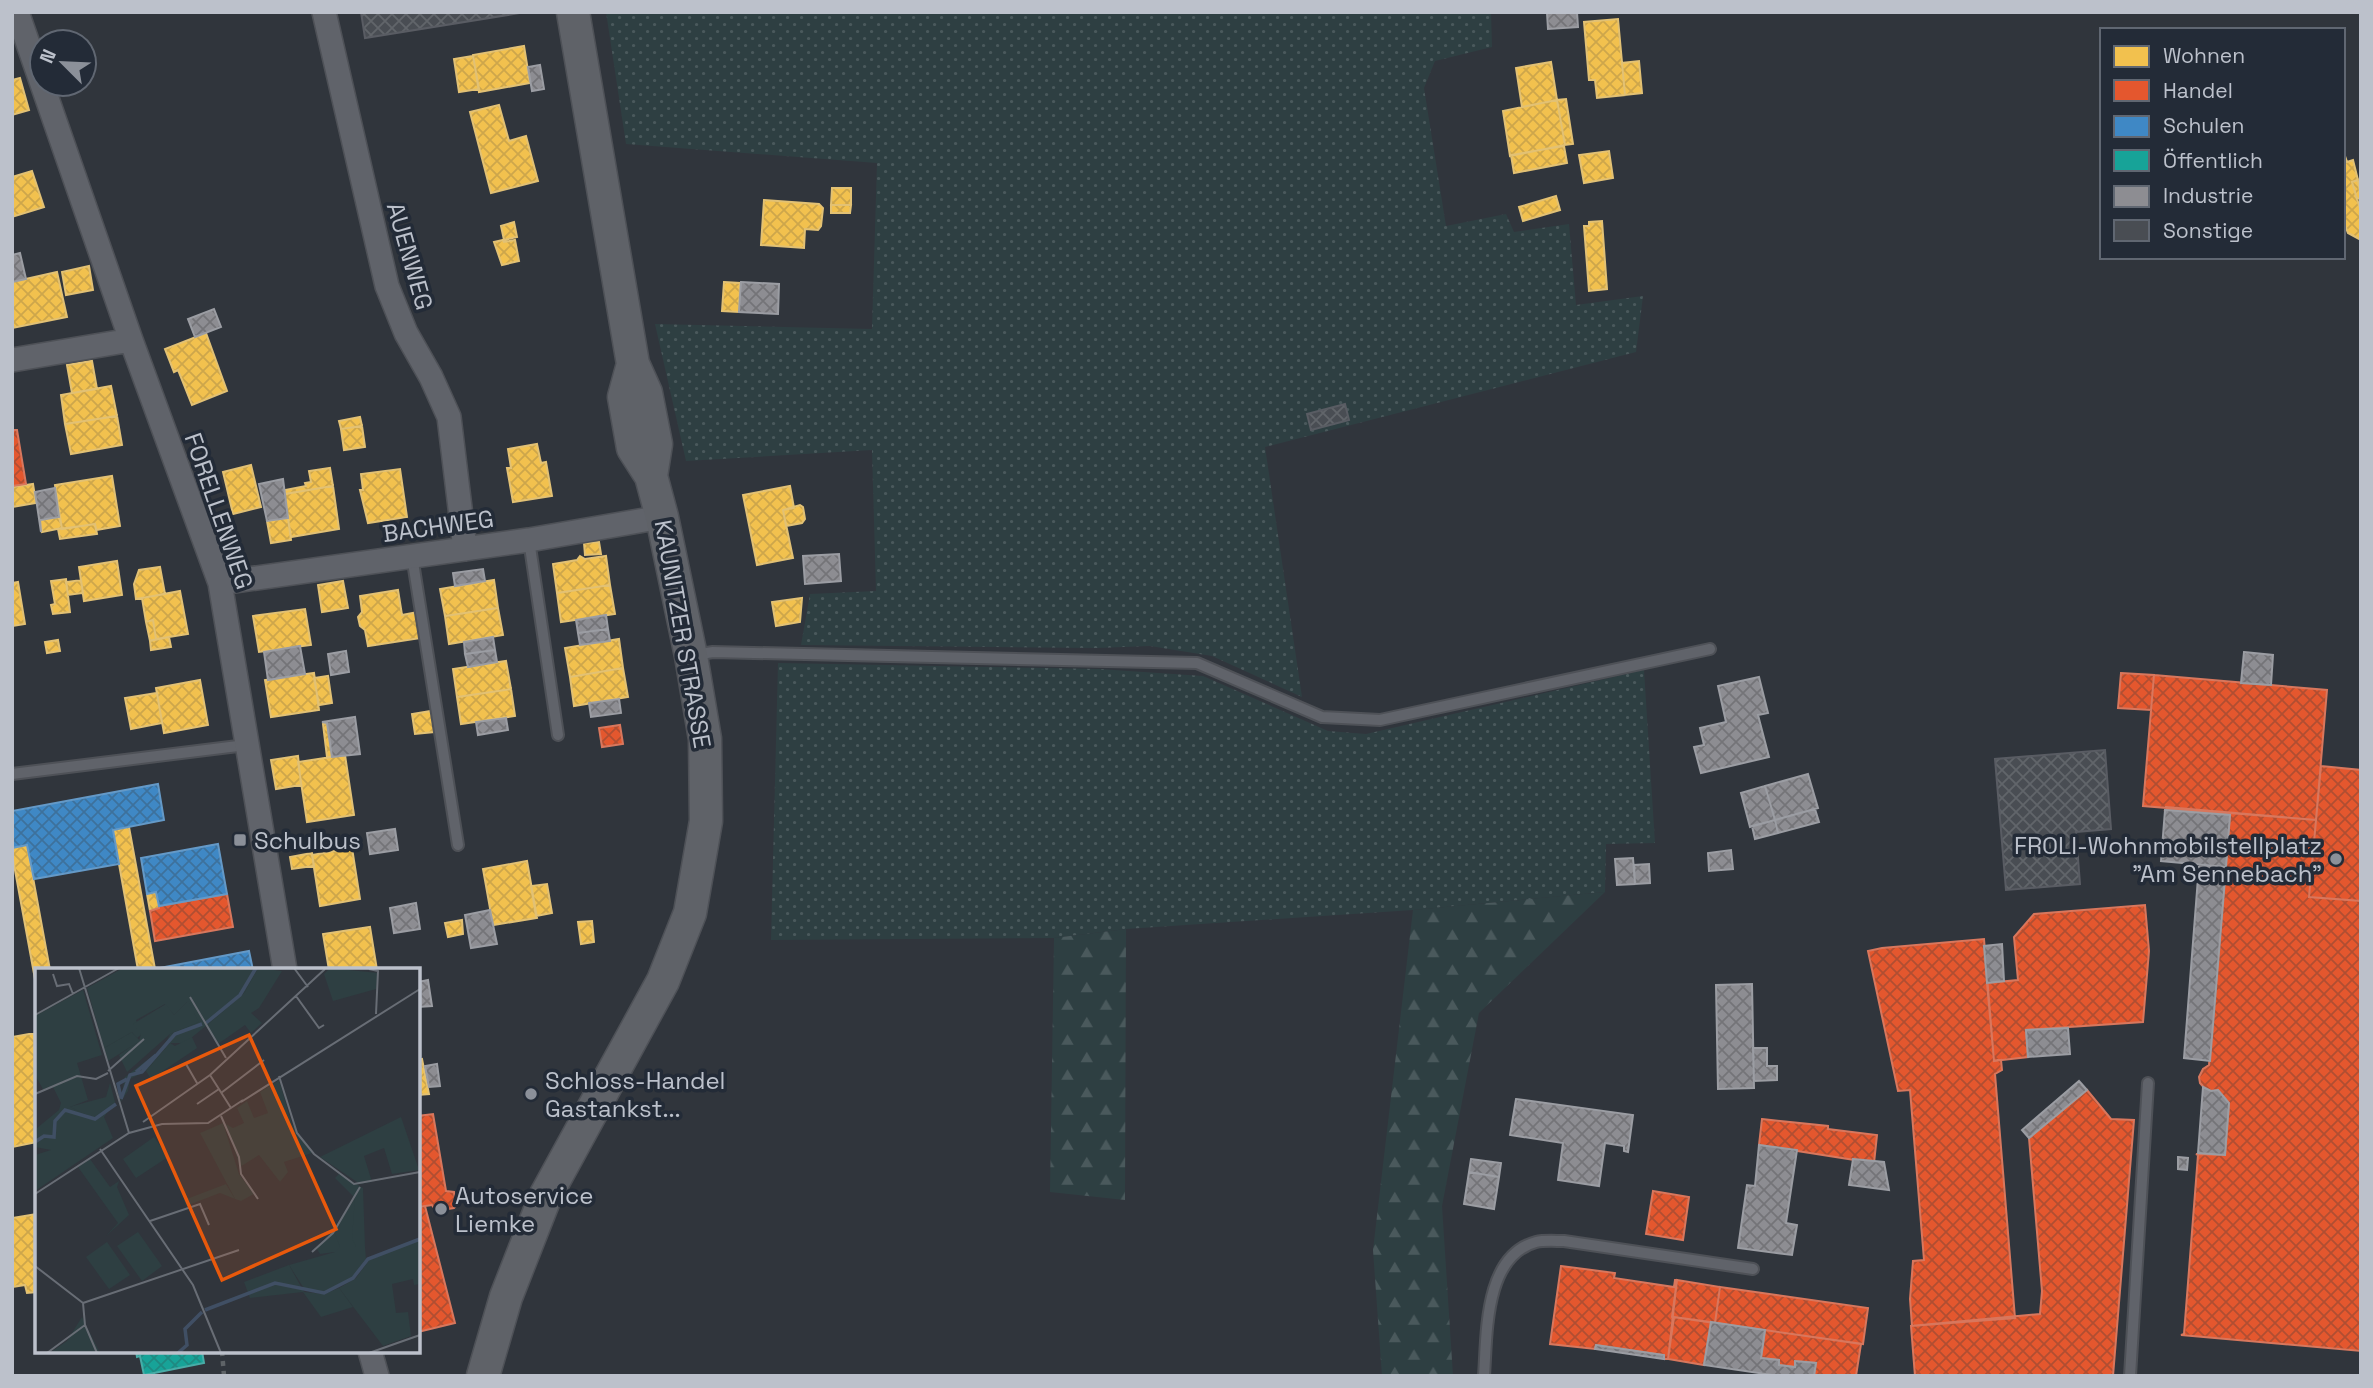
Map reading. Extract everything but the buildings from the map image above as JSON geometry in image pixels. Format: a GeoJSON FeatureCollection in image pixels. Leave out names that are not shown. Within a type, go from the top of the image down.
{"type":"FeatureCollection","features":[{"type":"Feature","properties":{"kind":"street","name":"AUENWEG"},"geometry":{"type":"LineString","coordinates":[[324,12],[391,297],[406,333],[431,377],[449,417],[465,549]]}},
{"type":"Feature","properties":{"kind":"street","name":"KAUNITZER STRASSE"},"geometry":{"type":"LineString","coordinates":[[483,1376],[506,1297],[546,1195],[663,981],[690,913],[706,821],[705,738],[691,656],[651,476],[656,444],[646,393],[633,364],[573,12]]}},
{"type":"Feature","properties":{"kind":"street","name":"FORELLENWEG"},"geometry":{"type":"LineString","coordinates":[[23,14],[28,32]]}},
{"type":"Feature","properties":{"kind":"street","name":"FORELLENWEG"},"geometry":{"type":"LineString","coordinates":[[47,98],[131,340],[220,583],[285,968]]}},
{"type":"Feature","properties":{"kind":"street"},"geometry":{"type":"LineString","coordinates":[[12,360],[131,340]]}},
{"type":"Feature","properties":{"kind":"street","name":"BACHWEG"},"geometry":{"type":"LineString","coordinates":[[220,583],[529,540],[662,517]]}},
{"type":"Feature","properties":{"kind":"street"},"geometry":{"type":"LineString","coordinates":[[371,1353],[377,1376]]}},
{"type":"Feature","properties":{"kind":"lane"},"geometry":{"type":"LineString","coordinates":[[529,540],[558,735]]}},
{"type":"Feature","properties":{"kind":"lane"},"geometry":{"type":"LineString","coordinates":[[412,556],[458,845]]}},
{"type":"Feature","properties":{"kind":"lane"},"geometry":{"type":"LineString","coordinates":[[691,656],[713,652],[1198,663],[1322,718],[1380,720],[1710,649]]}},
{"type":"Feature","properties":{"kind":"lane"},"geometry":{"type":"LineString","coordinates":[[12,774],[246,745]]}},
{"type":"Feature","properties":{"kind":"lane"},"geometry":{"type":"LineString","coordinates":[[2130,1376],[2148,1083]]}},
{"type":"Feature","properties":{"kind":"lane"},"geometry":{"type":"LineString","coordinates":[[1484,1376],[1488,1315],[1494,1285],[1504,1266],[1519,1252],[1536,1242],[1564,1241],[1753,1269]]}},
{"type":"Feature","properties":{"kind":"path"},"geometry":{"type":"LineString","coordinates":[[222,1353],[224,1376]]}},
{"type":"Feature","properties":{"kind":"green space"},"geometry":{"type":"Polygon","coordinates":[[[606,12],[1491,12],[1492,47],[1435,61],[1424,88],[1446,226],[1506,214],[1514,232],[1569,224],[1576,305],[1643,296],[1636,352],[1265,447],[1302,697],[1212,656],[1150,646],[1097,648],[801,645],[810,594],[876,591],[872,450],[686,461],[655,324],[872,329],[877,163],[626,144],[606,12]]]}},
{"type":"Feature","properties":{"kind":"green space"},"geometry":{"type":"Polygon","coordinates":[[[778,663],[1099,669],[1203,676],[1328,731],[1366,734],[1644,670],[1655,843],[1606,844],[1605,892],[1413,910],[1126,929],[1054,938],[771,940],[778,663]]]}},
{"type":"Feature","properties":{"kind":"green space"},"geometry":{"type":"Polygon","coordinates":[[[1605,892],[1479,1013],[1442,1206],[1453,1376],[1382,1376],[1373,1250],[1413,910],[1605,892]]]}},
{"type":"Feature","properties":{"kind":"green space"},"geometry":{"type":"Polygon","coordinates":[[[1126,929],[1125,1200],[1050,1192],[1054,938],[1126,929]]]}},
{"type":"Feature","properties":{"kind":"place","name":"Schulbus"},"geometry":{"type":"Point","coordinates":[240,840]}},
{"type":"Feature","properties":{"kind":"place","name":"FROLI-Wohnmobilstellplatz \"Am Sennebach\""},"geometry":{"type":"Point","coordinates":[2336,859]}},
{"type":"Feature","properties":{"kind":"place","name":"Schloss-Handel Gastankst..."},"geometry":{"type":"Point","coordinates":[531,1094]}},
{"type":"Feature","properties":{"kind":"place","name":"Autoservice Liemke"},"geometry":{"type":"Point","coordinates":[441,1209]}}]}
